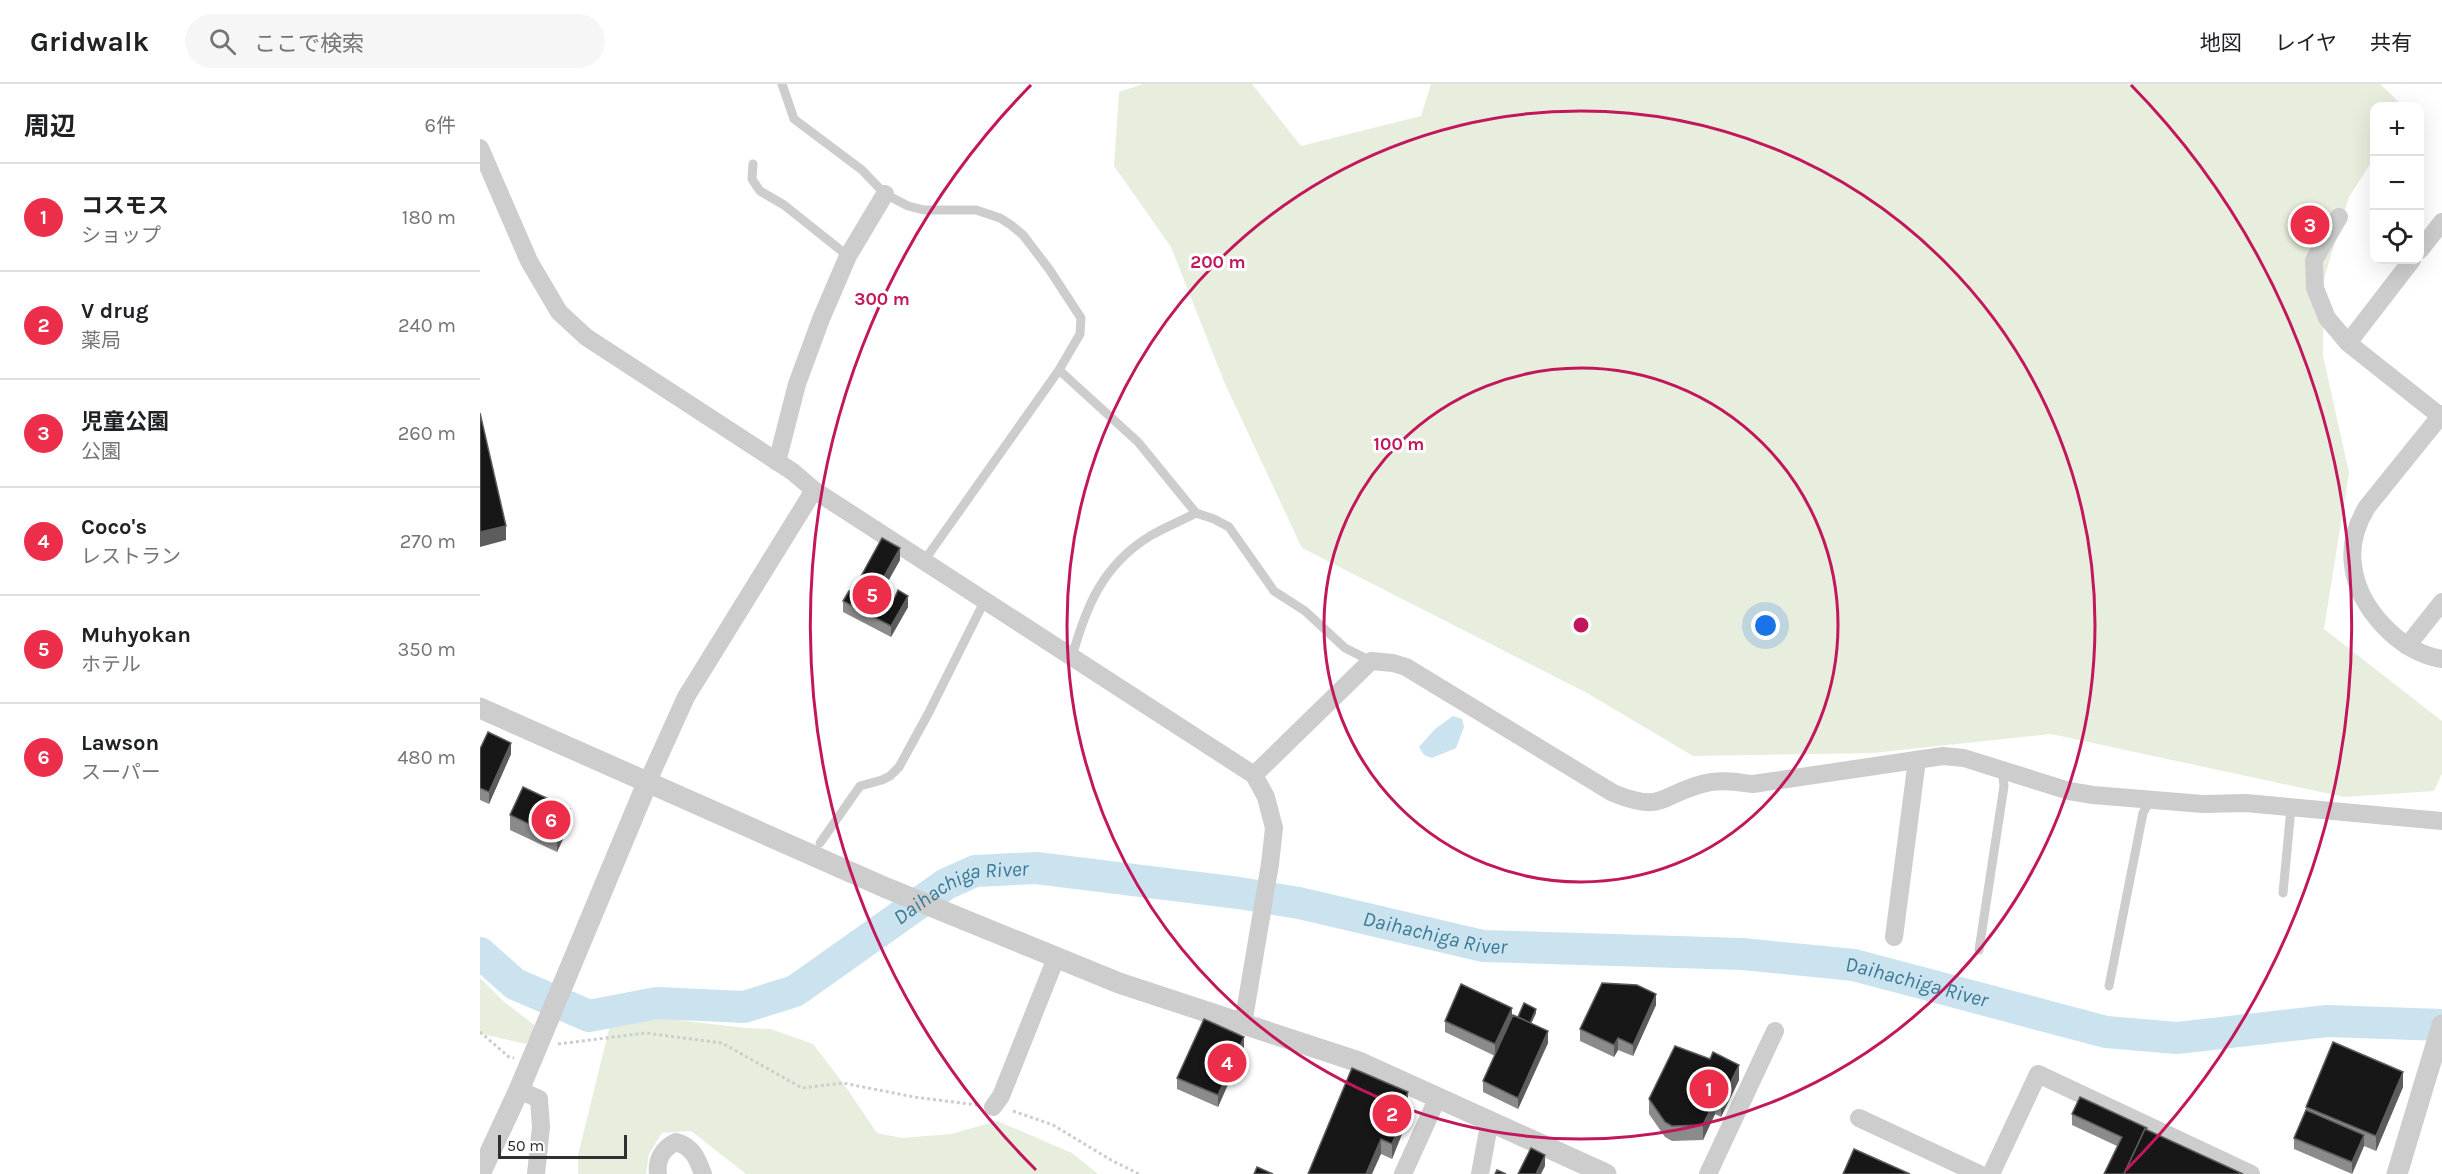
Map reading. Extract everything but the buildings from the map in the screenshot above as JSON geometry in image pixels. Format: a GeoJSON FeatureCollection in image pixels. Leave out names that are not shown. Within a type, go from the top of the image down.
{"type":"FeatureCollection","features":[{"type":"Feature","properties":{"kind":"street"},"geometry":{"type":"LineString","coordinates":[[480,148],[529,261],[559,312],[569,323],[607,352],[777,462],[814,490],[1254,775],[1266,797],[1274,828],[1243,1024]]}},
{"type":"Feature","properties":{"kind":"street"},"geometry":{"type":"LineString","coordinates":[[777,462],[797,384],[821,319],[848,256],[885,194]]}},
{"type":"Feature","properties":{"kind":"street"},"geometry":{"type":"LineString","coordinates":[[2339,217],[2314,260],[2315,288],[2327,318],[2348,344],[2441,415],[2359,520],[2352,549],[2353,566],[2364,597],[2382,624],[2407,646],[2442,659]]}},
{"type":"Feature","properties":{"kind":"street"},"geometry":{"type":"LineString","coordinates":[[2424,245],[2442,222]]}},
{"type":"Feature","properties":{"kind":"street"},"geometry":{"type":"LineString","coordinates":[[2348,344],[2409,264]]}},
{"type":"Feature","properties":{"kind":"street"},"geometry":{"type":"LineString","coordinates":[[480,1174],[537,1048],[574,955],[686,697],[814,490]]}},
{"type":"Feature","properties":{"kind":"street"},"geometry":{"type":"LineString","coordinates":[[2407,646],[2442,602]]}},
{"type":"Feature","properties":{"kind":"street"},"geometry":{"type":"LineString","coordinates":[[1254,775],[1371,661],[1406,667],[1613,792],[1641,802],[1661,801],[1703,783],[1725,780],[1763,782],[1943,756],[1964,758],[2069,791],[2150,800],[2204,804],[2246,803],[2442,821]]}},
{"type":"Feature","properties":{"kind":"street"},"geometry":{"type":"LineString","coordinates":[[480,708],[966,921],[1119,983],[1359,1062],[1606,1174]]}},
{"type":"Feature","properties":{"kind":"street"},"geometry":{"type":"LineString","coordinates":[[1893,937],[1917,760]]}},
{"type":"Feature","properties":{"kind":"street"},"geometry":{"type":"LineString","coordinates":[[993,1107],[1001,1096],[1056,958]]}},
{"type":"Feature","properties":{"kind":"street"},"geometry":{"type":"LineString","coordinates":[[2397,1174],[2442,1025]]}},
{"type":"Feature","properties":{"kind":"street"},"geometry":{"type":"LineString","coordinates":[[1708,1174],[1775,1031]]}},
{"type":"Feature","properties":{"kind":"street"},"geometry":{"type":"LineString","coordinates":[[1991,1174],[2038,1074],[2252,1174]]}},
{"type":"Feature","properties":{"kind":"street"},"geometry":{"type":"LineString","coordinates":[[519,1089],[539,1099],[541,1127],[536,1174]]}},
{"type":"Feature","properties":{"kind":"street"},"geometry":{"type":"LineString","coordinates":[[1403,1174],[1438,1097]]}},
{"type":"Feature","properties":{"kind":"street"},"geometry":{"type":"LineString","coordinates":[[1859,1118],[1979,1174]]}},
{"type":"Feature","properties":{"kind":"street"},"geometry":{"type":"LineString","coordinates":[[1480,1174],[1490,1120]]}},
{"type":"Feature","properties":{"kind":"street"},"geometry":{"type":"LineString","coordinates":[[658,1174],[659,1159],[663,1151],[676,1142],[690,1148],[696,1155],[703,1174]]}},
{"type":"Feature","properties":{"kind":"lane"},"geometry":{"type":"LineString","coordinates":[[782,84],[794,119],[862,170],[885,194],[908,206],[924,210],[976,210],[989,213],[1023,234],[1049,268],[1081,318],[1080,334],[1059,370],[924,561]]}},
{"type":"Feature","properties":{"kind":"lane"},"geometry":{"type":"LineString","coordinates":[[753,164],[752,179],[760,190],[848,256]]}},
{"type":"Feature","properties":{"kind":"lane"},"geometry":{"type":"LineString","coordinates":[[1059,370],[1138,442],[1196,513],[1229,527],[1274,591],[1305,611],[1345,648],[1371,661]]}},
{"type":"Feature","properties":{"kind":"lane"},"geometry":{"type":"LineString","coordinates":[[1072,657],[1088,608],[1103,579],[1119,561],[1148,537],[1196,513]]}},
{"type":"Feature","properties":{"kind":"lane"},"geometry":{"type":"LineString","coordinates":[[820,843],[860,786],[882,780],[899,767],[985,600]]}},
{"type":"Feature","properties":{"kind":"lane"},"geometry":{"type":"LineString","coordinates":[[1979,950],[2004,786],[2002,770]]}},
{"type":"Feature","properties":{"kind":"lane"},"geometry":{"type":"LineString","coordinates":[[2109,986],[2143,813],[2150,800]]}},
{"type":"Feature","properties":{"kind":"lane"},"geometry":{"type":"LineString","coordinates":[[2283,893],[2291,808]]}},
{"type":"Feature","properties":{"kind":"path"},"geometry":{"type":"LineString","coordinates":[[480,1032],[509,1057],[537,1048],[646,1033],[722,1043],[802,1088],[843,1083],[914,1097],[993,1107],[1039,1118],[1139,1174]]}},
{"type":"Feature","properties":{"kind":"green space"},"geometry":{"type":"Polygon","coordinates":[[[1143,84],[1252,84],[1301,146],[1421,116],[1431,84],[2380,84],[2399,102],[2370,102],[2370,164],[2349,197],[2323,282],[2323,356],[2349,473],[2324,629],[2442,721],[2442,773],[2434,791],[2344,797],[2051,734],[1873,753],[1693,756],[1587,693],[1302,548],[1225,384],[1171,247],[1114,166],[1119,92],[1143,84]]]}},
{"type":"Feature","properties":{"kind":"green space"},"geometry":{"type":"Polygon","coordinates":[[[480,978],[503,1001],[537,1027],[526,1044],[482,1034],[480,1036],[480,978]]]}},
{"type":"Feature","properties":{"kind":"green space"},"geometry":{"type":"Polygon","coordinates":[[[660,1018],[771,1029],[813,1044],[877,1133],[902,1138],[951,1134],[997,1121],[1072,1153],[1098,1174],[746,1174],[691,1131],[662,1133],[649,1154],[646,1174],[578,1174],[578,1155],[610,1025],[660,1018]]]}},
{"type":"Feature","properties":{"kind":"water"},"geometry":{"type":"Polygon","coordinates":[[[1453,716],[1462,719],[1464,727],[1456,748],[1432,758],[1424,755],[1419,747],[1435,729],[1453,716]]]}},
{"type":"Feature","properties":{"kind":"waterway","name":"Daihachiga River"},"geometry":{"type":"LineString","coordinates":[[480,953],[515,984],[589,1016],[657,1003],[744,1007],[795,991],[946,884],[975,871],[1036,868],[1239,893],[1299,903],[1483,946],[1742,954],[1854,965],[2106,1032],[2177,1038],[2327,1021],[2442,1025]]}},
{"type":"Feature","properties":{"kind":"place","name":"児童公園"},"geometry":{"type":"Point","coordinates":[2310,225]}},
{"type":"Feature","properties":{"kind":"place","name":"Muhyokan"},"geometry":{"type":"Point","coordinates":[872,595]}},
{"type":"Feature","properties":{"kind":"place","name":"Lawson"},"geometry":{"type":"Point","coordinates":[551,820]}},
{"type":"Feature","properties":{"kind":"place","name":"Coco's"},"geometry":{"type":"Point","coordinates":[1227,1063]}},
{"type":"Feature","properties":{"kind":"place","name":"コスモス"},"geometry":{"type":"Point","coordinates":[1709,1089]}},
{"type":"Feature","properties":{"kind":"place","name":"V drug"},"geometry":{"type":"Point","coordinates":[1392,1114]}}]}
